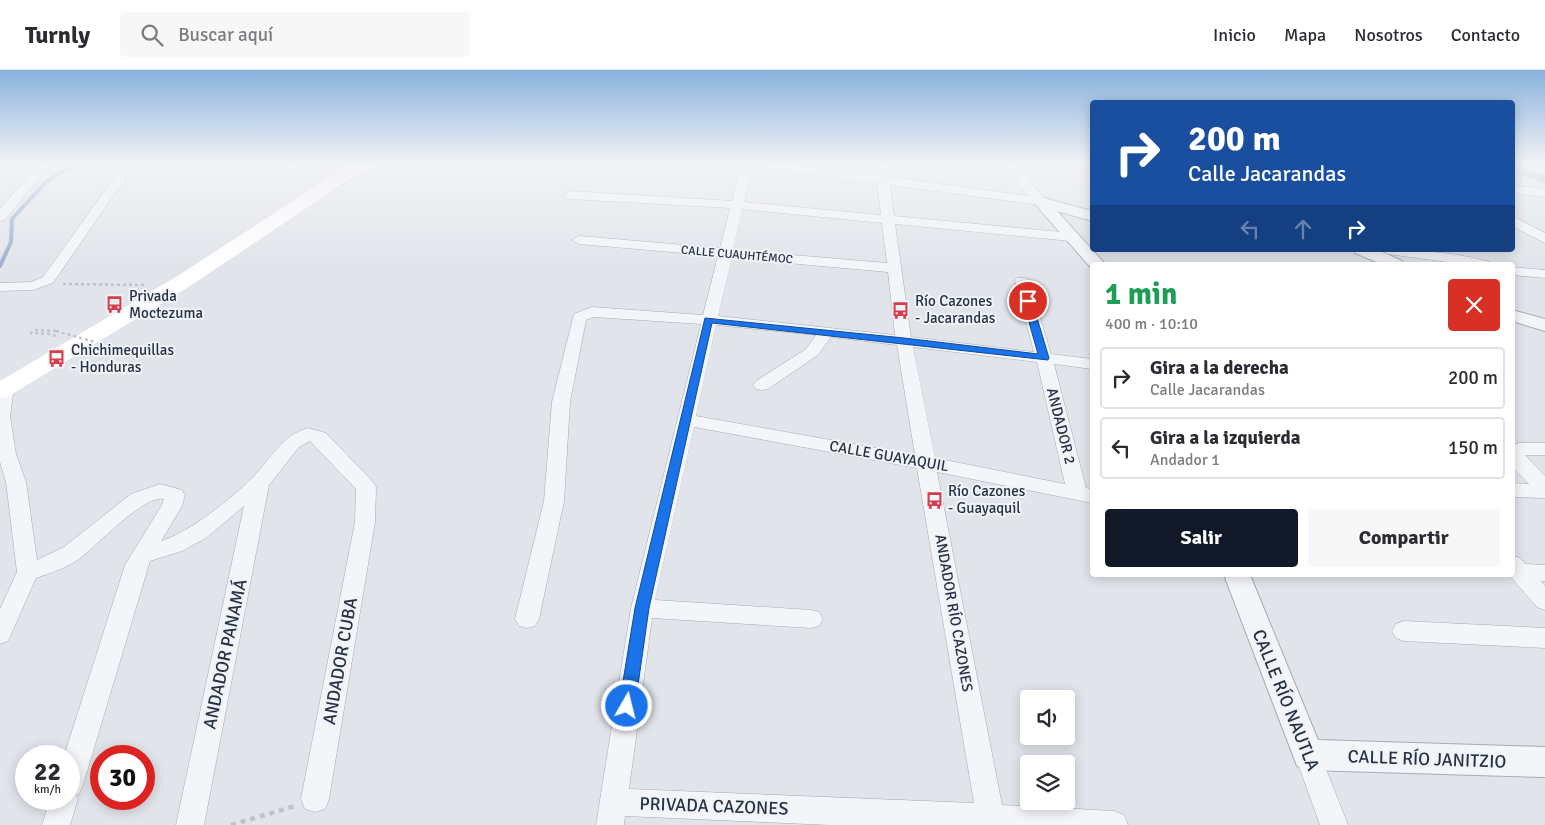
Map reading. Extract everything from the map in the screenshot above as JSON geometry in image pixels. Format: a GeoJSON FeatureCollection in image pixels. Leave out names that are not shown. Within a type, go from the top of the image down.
{"type":"FeatureCollection","features":[{"type":"Feature","properties":{"kind":"main road"},"geometry":{"type":"LineString","coordinates":[[2,391],[78,328],[286,199]]}},
{"type":"Feature","properties":{"kind":"main road"},"geometry":{"type":"LineString","coordinates":[[2,391],[98,337],[233,251],[310,199]]}},
{"type":"Feature","properties":{"kind":"main road"},"geometry":{"type":"LineString","coordinates":[[78,328],[98,337]]}},
{"type":"Feature","properties":{"kind":"street"},"geometry":{"type":"LineString","coordinates":[[0,216],[15,199]]}},
{"type":"Feature","properties":{"kind":"street"},"geometry":{"type":"LineString","coordinates":[[1,287],[42,284],[48,280],[105,199]]}},
{"type":"Feature","properties":{"kind":"street"},"geometry":{"type":"LineString","coordinates":[[641,199],[738,205],[1071,237]]}},
{"type":"Feature","properties":{"kind":"street"},"geometry":{"type":"LineString","coordinates":[[612,814],[642,608],[708,320],[740,199]]}},
{"type":"Feature","properties":{"kind":"street","name":"ANDADOR RÍO CAZONES"},"geometry":{"type":"LineString","coordinates":[[885,199],[896,268],[904,341],[992,821]]}},
{"type":"Feature","properties":{"kind":"street"},"geometry":{"type":"LineString","coordinates":[[1030,199],[1090,215]]}},
{"type":"Feature","properties":{"kind":"street"},"geometry":{"type":"LineString","coordinates":[[1040,201],[1095,262]]}},
{"type":"Feature","properties":{"kind":"street"},"geometry":{"type":"LineString","coordinates":[[1515,222],[1545,239]]}},
{"type":"Feature","properties":{"kind":"street","name":"CALLE CUAUHTÉMOC"},"geometry":{"type":"LineString","coordinates":[[579,240],[896,268]]}},
{"type":"Feature","properties":{"kind":"street"},"geometry":{"type":"LineString","coordinates":[[1380,252],[1392,262]]}},
{"type":"Feature","properties":{"kind":"street"},"geometry":{"type":"LineString","coordinates":[[1380,252],[1474,262]]}},
{"type":"Feature","properties":{"kind":"street"},"geometry":{"type":"LineString","coordinates":[[1515,271],[1545,274]]}},
{"type":"Feature","properties":{"kind":"street","name":"ANDADOR 2"},"geometry":{"type":"LineString","coordinates":[[1022,281],[1085,495]]}},
{"type":"Feature","properties":{"kind":"street"},"geometry":{"type":"LineString","coordinates":[[527,619],[554,501],[561,402],[579,317],[592,312],[708,320],[826,332],[1090,364]]}},
{"type":"Feature","properties":{"kind":"street"},"geometry":{"type":"LineString","coordinates":[[1515,316],[1545,325]]}},
{"type":"Feature","properties":{"kind":"street"},"geometry":{"type":"LineString","coordinates":[[762,385],[812,352],[826,332]]}},
{"type":"Feature","properties":{"kind":"street"},"geometry":{"type":"LineString","coordinates":[[0,634],[28,572],[16,482],[4,462],[1,416],[2,391]]}},
{"type":"Feature","properties":{"kind":"street","name":"CALLE GUAYAQUIL"},"geometry":{"type":"LineString","coordinates":[[685,420],[927,462],[1085,495]]}},
{"type":"Feature","properties":{"kind":"street","name":"ANDADOR CUBA"},"geometry":{"type":"LineString","coordinates":[[142,555],[174,545],[199,533],[259,483],[292,443],[308,434],[319,437],[366,487],[365,522],[315,800]]}},
{"type":"Feature","properties":{"kind":"street"},"geometry":{"type":"LineString","coordinates":[[1515,452],[1520,449],[1545,449]]}},
{"type":"Feature","properties":{"kind":"street"},"geometry":{"type":"LineString","coordinates":[[1515,455],[1517,460],[1545,490]]}},
{"type":"Feature","properties":{"kind":"street","name":"ANDADOR PANAMÁ"},"geometry":{"type":"LineString","coordinates":[[190,825],[259,483]]}},
{"type":"Feature","properties":{"kind":"street"},"geometry":{"type":"LineString","coordinates":[[1515,490],[1545,490]]}},
{"type":"Feature","properties":{"kind":"street"},"geometry":{"type":"LineString","coordinates":[[28,572],[59,561],[78,548],[123,509],[143,497],[160,491],[175,495],[172,506],[136,565],[80,749]]}},
{"type":"Feature","properties":{"kind":"street"},"geometry":{"type":"LineString","coordinates":[[1517,568],[1545,573]]}},
{"type":"Feature","properties":{"kind":"street"},"geometry":{"type":"LineString","coordinates":[[1517,568],[1545,601]]}},
{"type":"Feature","properties":{"kind":"street","name":"CALLE RÍO NAUTLA"},"geometry":{"type":"LineString","coordinates":[[1238,577],[1334,825]]}},
{"type":"Feature","properties":{"kind":"street"},"geometry":{"type":"LineString","coordinates":[[642,608],[811,618]]}},
{"type":"Feature","properties":{"kind":"street"},"geometry":{"type":"LineString","coordinates":[[1404,631],[1545,638]]}},
{"type":"Feature","properties":{"kind":"street","name":"CALLE RÍO JANITZIO"},"geometry":{"type":"LineString","coordinates":[[1308,755],[1545,762]]}},
{"type":"Feature","properties":{"kind":"street"},"geometry":{"type":"LineString","coordinates":[[56,825],[61,810]]}},
{"type":"Feature","properties":{"kind":"street","name":"PRIVADA CAZONES"},"geometry":{"type":"LineString","coordinates":[[612,814],[1114,825]]}},
{"type":"Feature","properties":{"kind":"path"},"geometry":{"type":"LineString","coordinates":[[42,284],[148,284]]}},
{"type":"Feature","properties":{"kind":"path"},"geometry":{"type":"LineString","coordinates":[[50,334],[31,333],[36,330],[56,331],[98,337]]}},
{"type":"Feature","properties":{"kind":"path"},"geometry":{"type":"LineString","coordinates":[[231,825],[315,800]]}},
{"type":"Feature","properties":{"kind":"waterway"},"geometry":{"type":"LineString","coordinates":[[0,266],[11,242],[12,219],[30,199]]}},
{"type":"Feature","properties":{"kind":"place","name":"Privada Moctezuma"},"geometry":{"type":"Point","coordinates":[115,305]}},
{"type":"Feature","properties":{"kind":"place","name":"Río Cazones - Jacarandas"},"geometry":{"type":"Point","coordinates":[901,310]}},
{"type":"Feature","properties":{"kind":"place","name":"Chichimequillas - Honduras"},"geometry":{"type":"Point","coordinates":[57,359]}},
{"type":"Feature","properties":{"kind":"place","name":"Río Cazones - Guayaquil"},"geometry":{"type":"Point","coordinates":[934,500]}},
{"type":"Feature","properties":{"kind":"route"},"geometry":{"type":"LineString","coordinates":[[627,706],[642,608],[708,320],[1044,358],[1028,301]]}}]}
